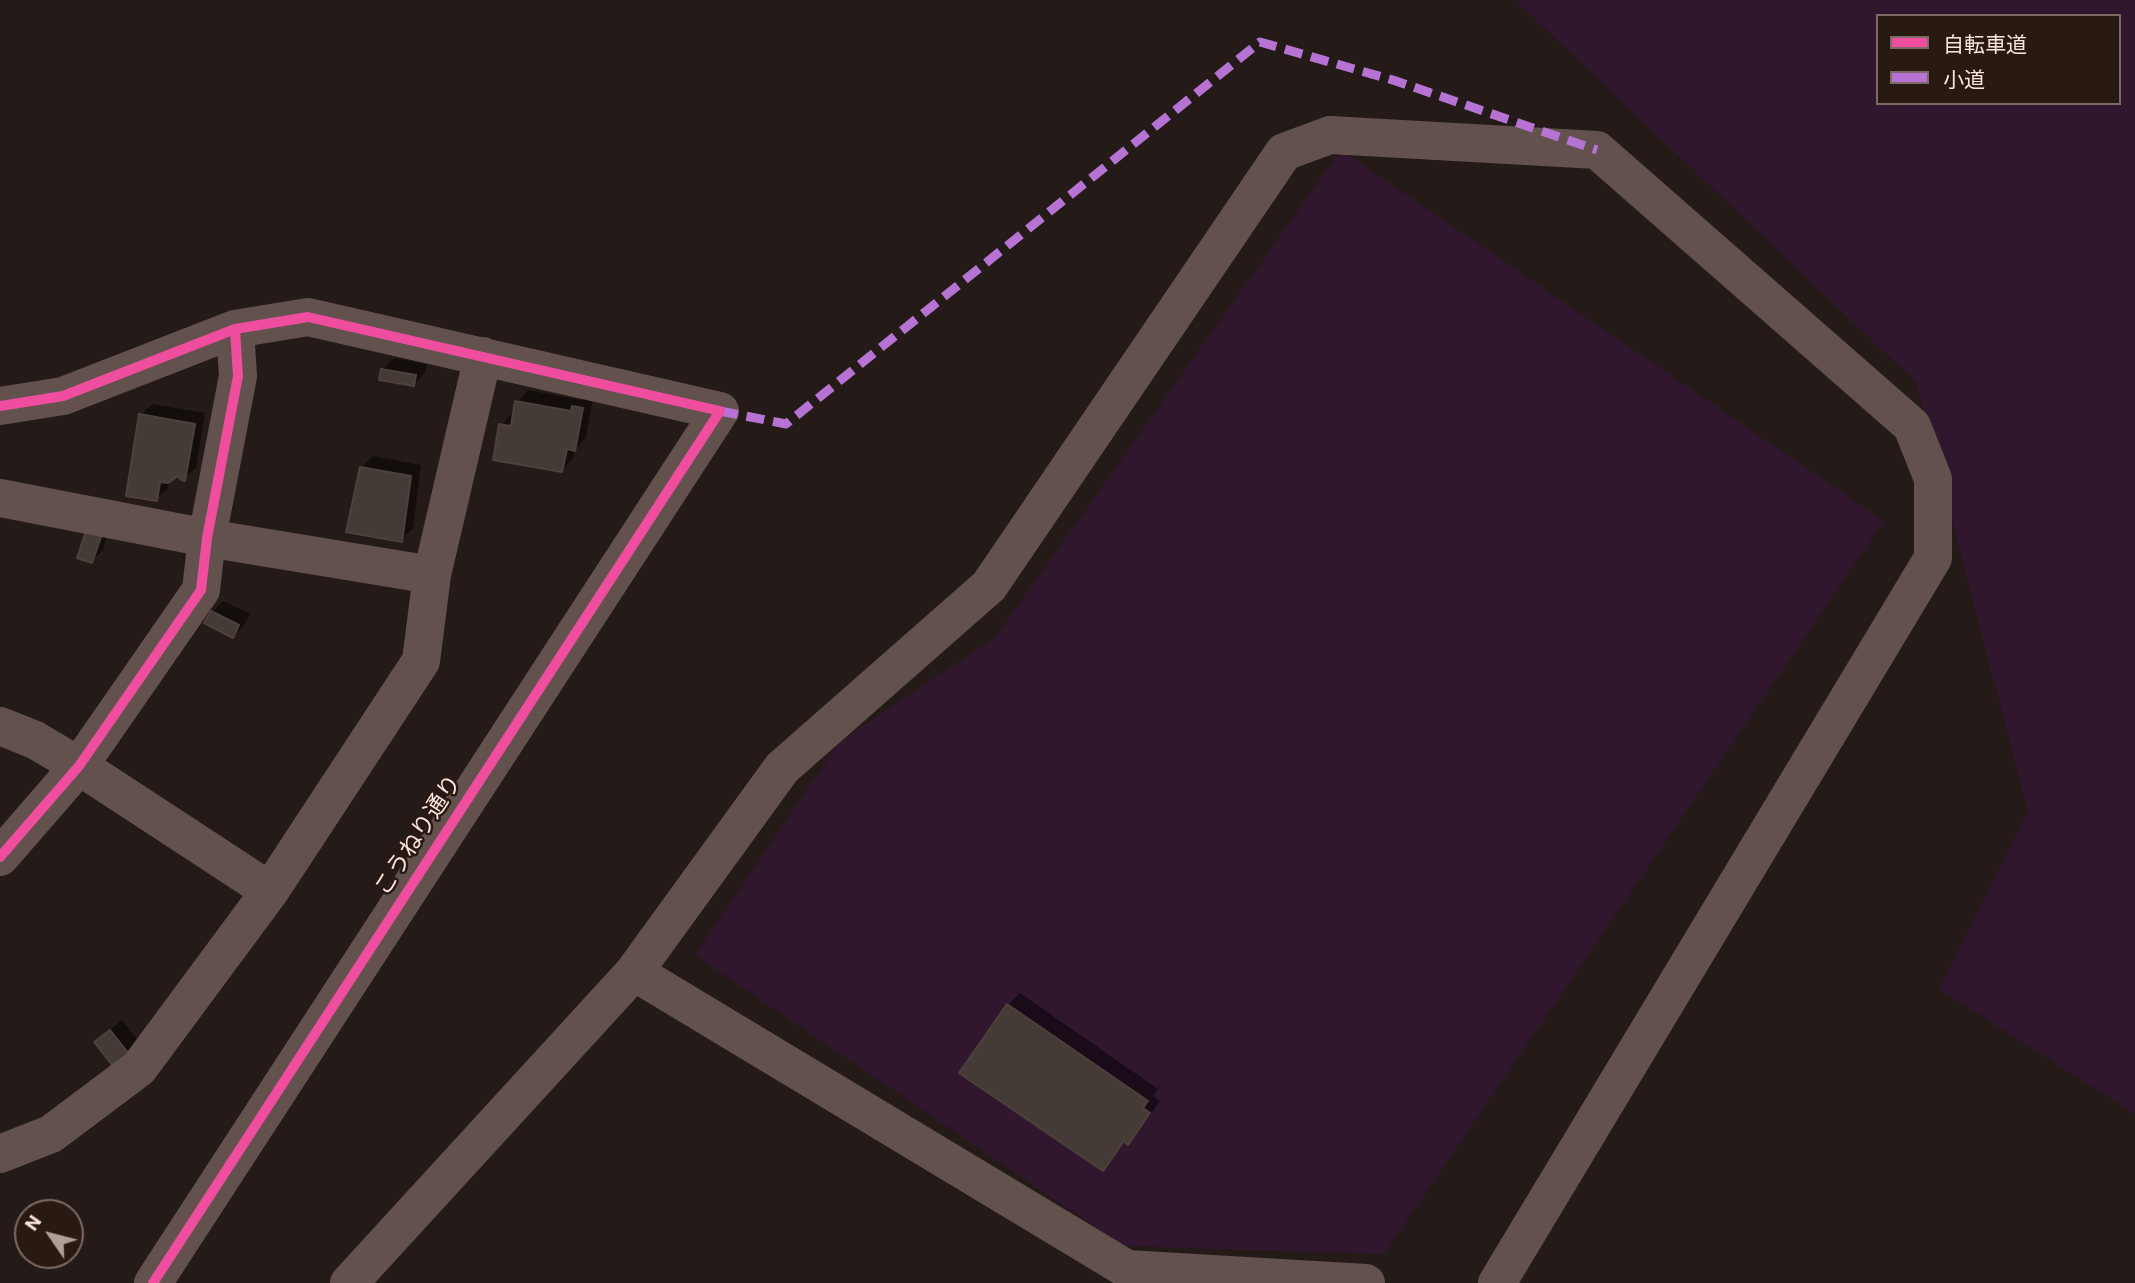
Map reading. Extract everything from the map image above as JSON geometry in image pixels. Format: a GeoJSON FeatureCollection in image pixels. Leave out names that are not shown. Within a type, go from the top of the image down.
{"type":"FeatureCollection","features":[{"type":"Feature","properties":{"kind":"street"},"geometry":{"type":"LineString","coordinates":[[349,1283],[634,972],[782,768],[989,586],[1284,152],[1330,135],[1597,150],[1912,426],[1933,479],[1933,558],[1497,1283]]}},
{"type":"Feature","properties":{"kind":"street"},"geometry":{"type":"LineString","coordinates":[[0,406],[62,396],[235,329],[308,317],[483,356],[432,575],[421,661],[270,891],[139,1068],[51,1133],[0,1154]]}},
{"type":"Feature","properties":{"kind":"street"},"geometry":{"type":"LineString","coordinates":[[0,857],[79,766],[201,590],[206,538],[238,376],[235,329]]}},
{"type":"Feature","properties":{"kind":"street","name":"こうねり通り"},"geometry":{"type":"LineString","coordinates":[[153,1283],[720,411],[483,356]]}},
{"type":"Feature","properties":{"kind":"street"},"geometry":{"type":"LineString","coordinates":[[0,498],[206,538],[432,575]]}},
{"type":"Feature","properties":{"kind":"street"},"geometry":{"type":"LineString","coordinates":[[0,726],[35,740],[79,766],[270,891]]}},
{"type":"Feature","properties":{"kind":"street"},"geometry":{"type":"LineString","coordinates":[[634,972],[1127,1269],[1366,1283]]}},
{"type":"Feature","properties":{"kind":"shaded area"},"geometry":{"type":"Polygon","coordinates":[[[1515,0],[2135,0],[2135,1114],[1939,989],[2028,811],[1916,382],[1515,0]]]}},
{"type":"Feature","properties":{"kind":"shaded area"},"geometry":{"type":"Polygon","coordinates":[[[1341,150],[1884,521],[1384,1254],[1123,1246],[695,955],[841,740],[995,638],[1341,150]]]}},
{"type":"Feature","properties":{"kind":"building"},"geometry":{"type":"Polygon","coordinates":[[[381,369],[416,375],[414,386],[379,380],[381,369]]]}},
{"type":"Feature","properties":{"kind":"building"},"geometry":{"type":"Polygon","coordinates":[[[515,401],[571,411],[572,406],[583,408],[575,451],[567,449],[562,472],[493,460],[499,424],[511,426],[515,401]]]}},
{"type":"Feature","properties":{"kind":"building"},"geometry":{"type":"Polygon","coordinates":[[[139,414],[195,424],[185,481],[178,476],[168,483],[160,482],[157,501],[126,496],[139,414]]]}},
{"type":"Feature","properties":{"kind":"building"},"geometry":{"type":"Polygon","coordinates":[[[360,467],[411,476],[402,542],[346,532],[360,467]]]}},
{"type":"Feature","properties":{"kind":"building"},"geometry":{"type":"Polygon","coordinates":[[[86,531],[101,537],[92,563],[77,558],[86,531]]]}},
{"type":"Feature","properties":{"kind":"building"},"geometry":{"type":"Polygon","coordinates":[[[211,611],[239,625],[233,638],[204,623],[211,611]]]}},
{"type":"Feature","properties":{"kind":"building"},"geometry":{"type":"Polygon","coordinates":[[[1007,1004],[1148,1101],[1143,1108],[1150,1113],[1128,1145],[1124,1141],[1103,1171],[959,1073],[1007,1004]]]}},
{"type":"Feature","properties":{"kind":"building"},"geometry":{"type":"Polygon","coordinates":[[[110,1030],[129,1054],[113,1066],[94,1042],[110,1030]]]}},
{"type":"Feature","properties":{"kind":"marked path"},"geometry":{"type":"LineString","coordinates":[[720,411],[786,424],[1260,42],[1396,81],[1597,150]]}},
{"type":"Feature","properties":{"kind":"cycle path"},"geometry":{"type":"LineString","coordinates":[[0,406],[63,396],[235,329],[308,317],[720,411],[153,1283]]}},
{"type":"Feature","properties":{"kind":"cycle path"},"geometry":{"type":"LineString","coordinates":[[0,857],[79,766],[201,590],[207,538],[238,376],[235,329]]}}]}
